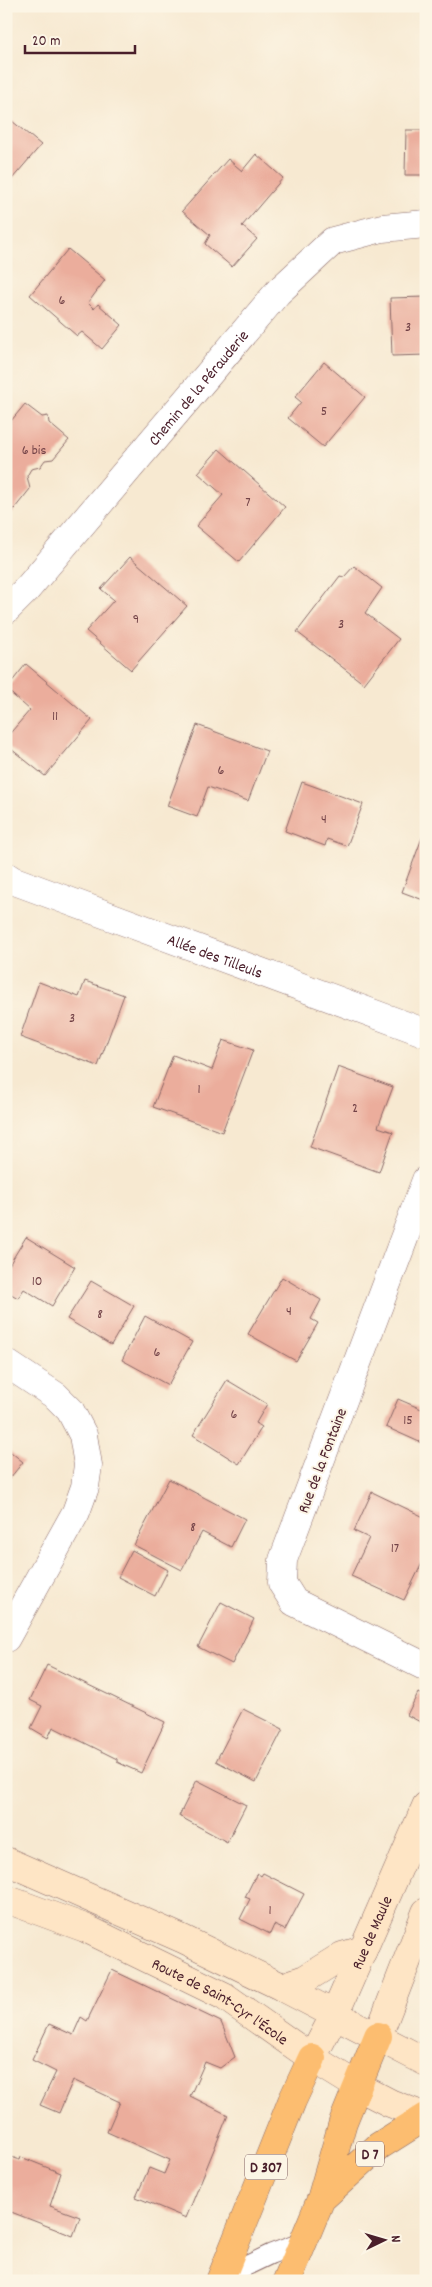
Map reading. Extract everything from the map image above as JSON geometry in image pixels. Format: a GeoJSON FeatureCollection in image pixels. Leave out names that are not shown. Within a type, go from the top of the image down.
{"type":"FeatureCollection","features":[{"type":"Feature","properties":{"kind":"main road","name":"Rue de Maule"},"geometry":{"type":"LineString","coordinates":[[312,2058],[335,2014],[426,1806]]}},
{"type":"Feature","properties":{"kind":"main road","name":"Route de Saint-Cyr l'École"},"geometry":{"type":"LineString","coordinates":[[6,1861],[183,1939],[282,1987],[426,2062]]}},
{"type":"Feature","properties":{"kind":"main road","name":"Route de Saint-Cyr l'École"},"geometry":{"type":"LineString","coordinates":[[6,1899],[85,1928],[224,1996],[312,2058],[359,2087],[390,2103],[425,2117]]}},
{"type":"Feature","properties":{"kind":"main road"},"geometry":{"type":"LineString","coordinates":[[378,2036],[426,1912]]}},
{"type":"Feature","properties":{"kind":"main road"},"geometry":{"type":"LineString","coordinates":[[282,1987],[305,1979],[342,1956],[363,1950]]}},
{"type":"Feature","properties":{"kind":"main road","name":"D 7"},"geometry":{"type":"LineString","coordinates":[[287,2281],[321,2199],[343,2122],[359,2087],[378,2036]]}},
{"type":"Feature","properties":{"kind":"main road","name":"D 307"},"geometry":{"type":"LineString","coordinates":[[220,2279],[292,2101],[312,2058]]}},
{"type":"Feature","properties":{"kind":"main road","name":"D 7"},"geometry":{"type":"LineString","coordinates":[[321,2199],[379,2146],[425,2117]]}},
{"type":"Feature","properties":{"kind":"street","name":"Chemin de la Pérauderie"},"geometry":{"type":"LineString","coordinates":[[6,610],[27,589],[278,292],[333,241],[382,228],[426,224]]}},
{"type":"Feature","properties":{"kind":"street","name":"Allée des Tilleuls"},"geometry":{"type":"LineString","coordinates":[[6,876],[12,880],[426,1033]]}},
{"type":"Feature","properties":{"kind":"street","name":"Rue de la Fontaine"},"geometry":{"type":"LineString","coordinates":[[426,1180],[283,1560],[282,1583],[294,1602],[426,1667]]}},
{"type":"Feature","properties":{"kind":"street"},"geometry":{"type":"LineString","coordinates":[[6,1363],[56,1396],[70,1410],[83,1435],[88,1465],[85,1487],[76,1512],[6,1638]]}},
{"type":"Feature","properties":{"kind":"lane"},"geometry":{"type":"LineString","coordinates":[[220,2279],[271,2254],[302,2242]]}},
{"type":"Feature","properties":{"kind":"building"},"geometry":{"type":"Polygon","coordinates":[[[6,116],[41,145],[6,186],[6,116]]]}},
{"type":"Feature","properties":{"kind":"building"},"geometry":{"type":"Polygon","coordinates":[[[406,130],[426,130],[426,175],[405,175],[406,130]]]}},
{"type":"Feature","properties":{"kind":"building"},"geometry":{"type":"Polygon","coordinates":[[[256,154],[283,178],[242,226],[257,239],[232,267],[205,244],[210,235],[182,211],[228,159],[242,171],[256,154]]]}},
{"type":"Feature","properties":{"kind":"building"},"geometry":{"type":"Polygon","coordinates":[[[68,249],[105,280],[88,303],[94,309],[98,304],[122,325],[102,349],[82,332],[77,336],[30,295],[68,249]]]}},
{"type":"Feature","properties":{"kind":"building"},"geometry":{"type":"Polygon","coordinates":[[[426,297],[426,355],[392,356],[390,298],[426,297]]]}},
{"type":"Feature","properties":{"kind":"building"},"geometry":{"type":"Polygon","coordinates":[[[324,362],[365,397],[323,447],[288,418],[301,402],[295,397],[324,362]]]}},
{"type":"Feature","properties":{"kind":"building"},"geometry":{"type":"Polygon","coordinates":[[[25,404],[42,417],[48,416],[49,423],[69,440],[53,459],[45,460],[40,467],[31,469],[27,476],[30,489],[11,513],[6,509],[6,427],[25,404]]]}},
{"type":"Feature","properties":{"kind":"building"},"geometry":{"type":"Polygon","coordinates":[[[219,449],[285,507],[239,562],[196,526],[223,495],[198,473],[219,449]]]}},
{"type":"Feature","properties":{"kind":"building"},"geometry":{"type":"Polygon","coordinates":[[[130,557],[187,606],[131,670],[86,631],[114,600],[101,589],[130,557]]]}},
{"type":"Feature","properties":{"kind":"building"},"geometry":{"type":"Polygon","coordinates":[[[354,566],[382,588],[365,613],[399,639],[364,684],[297,632],[340,576],[344,577],[354,566]]]}},
{"type":"Feature","properties":{"kind":"building"},"geometry":{"type":"Polygon","coordinates":[[[26,664],[92,720],[45,776],[6,745],[6,738],[30,710],[6,689],[26,664]]]}},
{"type":"Feature","properties":{"kind":"building"},"geometry":{"type":"Polygon","coordinates":[[[197,725],[267,751],[248,801],[208,787],[197,817],[167,806],[197,725]]]}},
{"type":"Feature","properties":{"kind":"building"},"geometry":{"type":"Polygon","coordinates":[[[302,782],[363,804],[347,846],[327,839],[325,846],[285,831],[302,782]]]}},
{"type":"Feature","properties":{"kind":"building"},"geometry":{"type":"Polygon","coordinates":[[[426,827],[426,901],[402,892],[426,827]]]}},
{"type":"Feature","properties":{"kind":"building"},"geometry":{"type":"Polygon","coordinates":[[[85,981],[124,995],[98,1066],[20,1037],[39,982],[79,997],[85,981]]]}},
{"type":"Feature","properties":{"kind":"building"},"geometry":{"type":"Polygon","coordinates":[[[223,1040],[253,1050],[222,1132],[153,1107],[173,1055],[212,1070],[223,1040]]]}},
{"type":"Feature","properties":{"kind":"building"},"geometry":{"type":"Polygon","coordinates":[[[338,1067],[393,1087],[378,1127],[393,1132],[379,1172],[310,1147],[338,1067]]]}},
{"type":"Feature","properties":{"kind":"building"},"geometry":{"type":"Polygon","coordinates":[[[26,1237],[75,1267],[52,1306],[24,1289],[18,1298],[6,1291],[6,1270],[26,1237]]]}},
{"type":"Feature","properties":{"kind":"building"},"geometry":{"type":"Polygon","coordinates":[[[282,1277],[321,1300],[311,1319],[318,1323],[296,1361],[248,1334],[282,1277]]]}},
{"type":"Feature","properties":{"kind":"building"},"geometry":{"type":"Polygon","coordinates":[[[91,1281],[134,1306],[111,1345],[67,1319],[91,1281]]]}},
{"type":"Feature","properties":{"kind":"building"},"geometry":{"type":"Polygon","coordinates":[[[145,1316],[192,1342],[168,1385],[122,1360],[145,1316]]]}},
{"type":"Feature","properties":{"kind":"building"},"geometry":{"type":"Polygon","coordinates":[[[227,1380],[267,1404],[256,1423],[262,1427],[239,1464],[193,1435],[227,1380]]]}},
{"type":"Feature","properties":{"kind":"building"},"geometry":{"type":"Polygon","coordinates":[[[398,1399],[426,1411],[426,1445],[386,1427],[398,1399]]]}},
{"type":"Feature","properties":{"kind":"building"},"geometry":{"type":"Polygon","coordinates":[[[6,1448],[23,1462],[6,1483],[6,1448]]]}},
{"type":"Feature","properties":{"kind":"building"},"geometry":{"type":"Polygon","coordinates":[[[169,1479],[245,1519],[231,1547],[202,1532],[182,1570],[134,1545],[169,1479]]]}},
{"type":"Feature","properties":{"kind":"building"},"geometry":{"type":"Polygon","coordinates":[[[372,1492],[426,1518],[426,1555],[404,1600],[351,1576],[369,1538],[354,1531],[372,1492]]]}},
{"type":"Feature","properties":{"kind":"building"},"geometry":{"type":"Polygon","coordinates":[[[132,1550],[168,1570],[155,1596],[118,1577],[132,1550]]]}},
{"type":"Feature","properties":{"kind":"building"},"geometry":{"type":"Polygon","coordinates":[[[221,1602],[254,1619],[232,1664],[198,1647],[221,1602]]]}},
{"type":"Feature","properties":{"kind":"building"},"geometry":{"type":"Polygon","coordinates":[[[47,1665],[165,1722],[141,1773],[53,1727],[48,1738],[31,1728],[42,1706],[30,1700],[47,1665]]]}},
{"type":"Feature","properties":{"kind":"building"},"geometry":{"type":"Polygon","coordinates":[[[418,1693],[426,1697],[426,1725],[407,1715],[418,1693]]]}},
{"type":"Feature","properties":{"kind":"building"},"geometry":{"type":"Polygon","coordinates":[[[243,1709],[283,1729],[256,1782],[216,1761],[243,1709]]]}},
{"type":"Feature","properties":{"kind":"building"},"geometry":{"type":"Polygon","coordinates":[[[197,1780],[246,1805],[227,1842],[179,1816],[197,1780]]]}},
{"type":"Feature","properties":{"kind":"building"},"geometry":{"type":"Polygon","coordinates":[[[257,1873],[261,1876],[263,1873],[304,1894],[285,1930],[274,1925],[270,1934],[240,1919],[250,1899],[245,1897],[257,1873]]]}},
{"type":"Feature","properties":{"kind":"building"},"geometry":{"type":"Polygon","coordinates":[[[112,1970],[221,2022],[235,2057],[220,2068],[205,2062],[190,2096],[228,2115],[186,2218],[136,2197],[149,2168],[164,2174],[170,2160],[107,2132],[120,2102],[73,2080],[59,2113],[40,2105],[56,2072],[32,2060],[49,2024],[73,2035],[81,2017],[87,2021],[112,1970]]]}},
{"type":"Feature","properties":{"kind":"building"},"geometry":{"type":"Polygon","coordinates":[[[6,2155],[20,2160],[21,2157],[61,2173],[50,2206],[80,2217],[73,2236],[6,2210],[6,2155]]]}}]}
